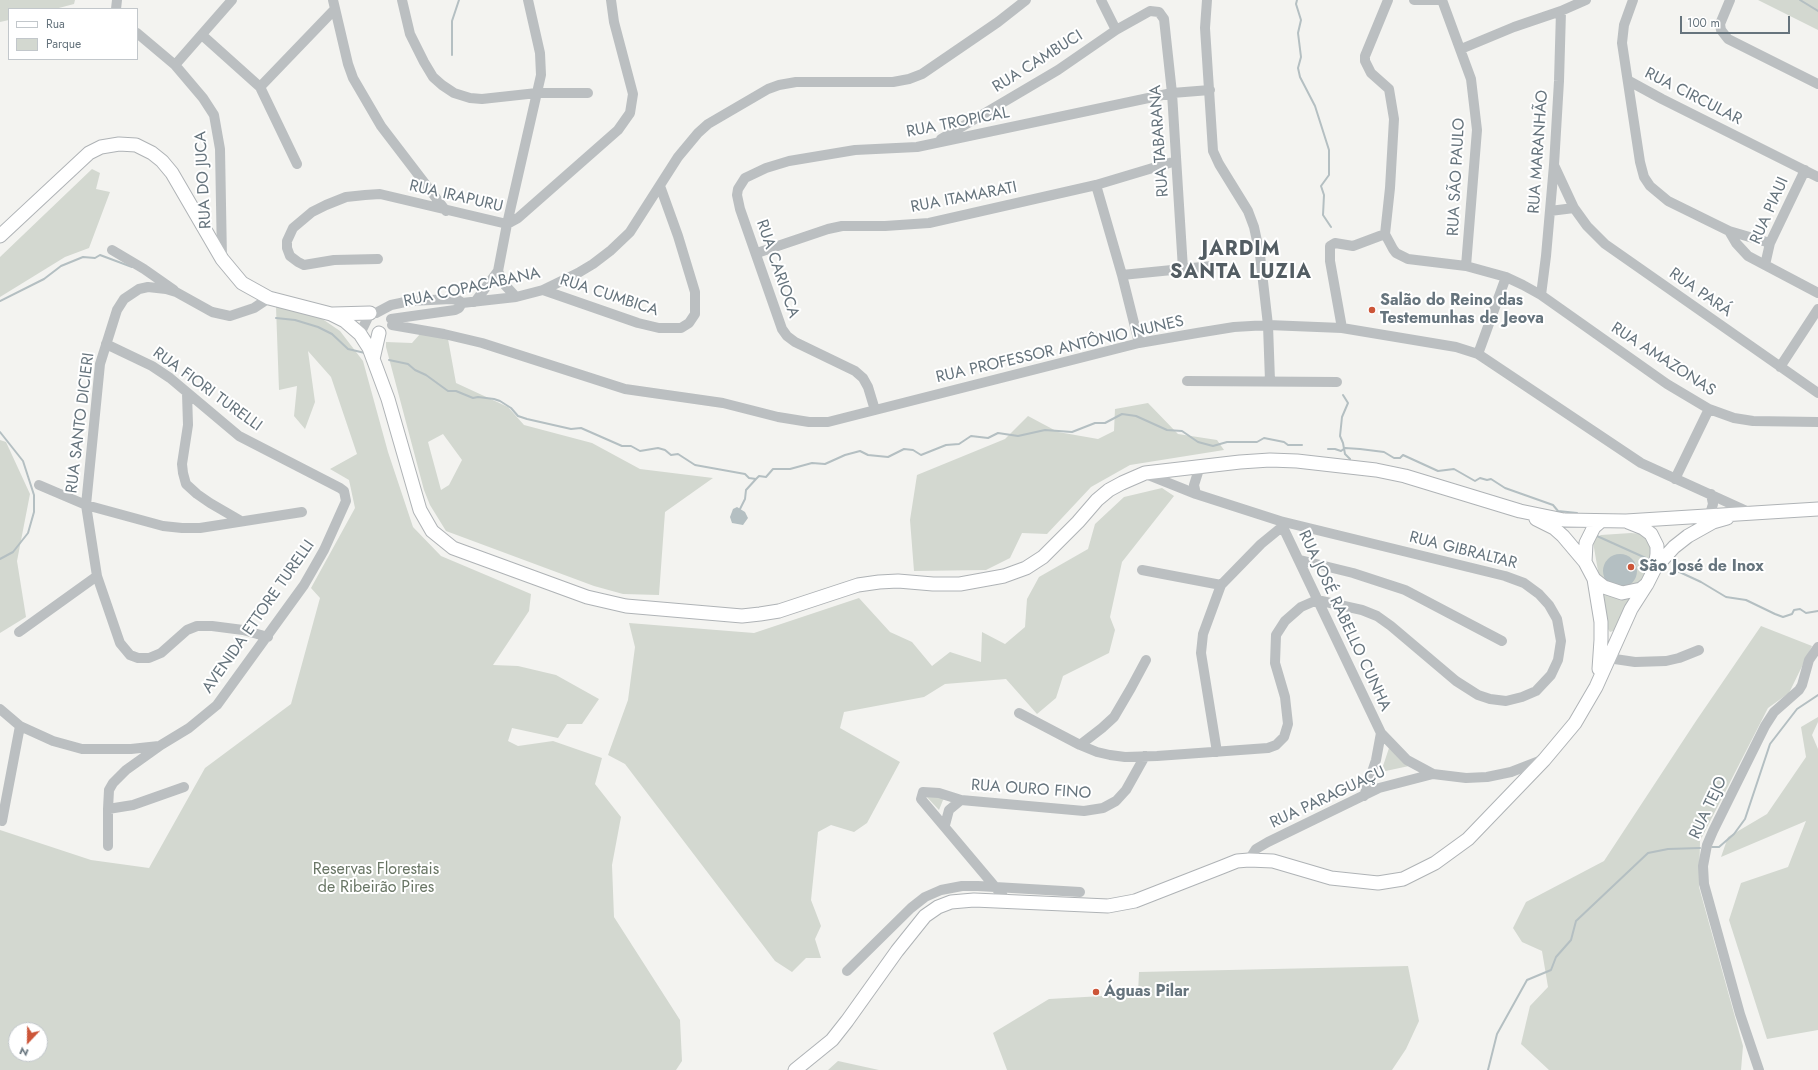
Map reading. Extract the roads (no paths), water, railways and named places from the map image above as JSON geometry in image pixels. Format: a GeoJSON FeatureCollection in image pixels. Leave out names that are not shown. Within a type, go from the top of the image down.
{"type":"FeatureCollection","features":[{"type":"Feature","properties":{"kind":"main road"},"geometry":{"type":"LineString","coordinates":[[0,236],[80,161],[101,147],[119,144],[136,146],[152,153],[162,161],[172,173],[222,259],[242,282],[269,298],[331,314],[345,321],[361,335],[373,359],[388,399],[420,510],[432,532],[453,548],[587,597],[626,606],[742,616],[779,611],[858,585],[898,581],[933,584],[960,584],[1004,576],[1026,568],[1043,557],[1097,500],[1109,490],[1122,483],[1145,474],[1200,466],[1270,460],[1297,461],[1376,470],[1405,476],[1520,512],[1564,520],[1626,521],[1710,514],[1818,509]]}},
{"type":"Feature","properties":{"kind":"main road"},"geometry":{"type":"LineString","coordinates":[[331,314],[373,312]]}},
{"type":"Feature","properties":{"kind":"main road"},"geometry":{"type":"LineString","coordinates":[[373,359],[379,334]]}},
{"type":"Feature","properties":{"kind":"main road"},"geometry":{"type":"LineString","coordinates":[[1520,512],[1554,528],[1563,536],[1585,562],[1594,579],[1600,609],[1602,640],[1596,687]]}},
{"type":"Feature","properties":{"kind":"main road"},"geometry":{"type":"LineString","coordinates":[[795,1070],[832,1040],[897,951],[925,916],[938,907],[951,902],[974,900],[1108,906],[1135,901],[1237,861],[1248,860],[1273,861],[1325,876],[1378,883],[1403,879],[1435,863],[1468,839],[1544,760],[1579,718],[1596,687],[1631,609],[1655,568],[1688,536],[1713,522],[1747,513]]}},
{"type":"Feature","properties":{"kind":"main road"},"geometry":{"type":"LineString","coordinates":[[1585,562],[1586,543],[1594,527],[1601,521]]}},
{"type":"Feature","properties":{"kind":"main road"},"geometry":{"type":"LineString","coordinates":[[1626,521],[1643,528],[1651,534],[1655,541],[1657,554],[1655,568]]}},
{"type":"Feature","properties":{"kind":"main road"},"geometry":{"type":"LineString","coordinates":[[1594,579],[1604,587],[1622,593],[1641,589],[1647,584]]}},
{"type":"Feature","properties":{"kind":"street"},"geometry":{"type":"LineString","coordinates":[[175,65],[232,0]]}},
{"type":"Feature","properties":{"kind":"street"},"geometry":{"type":"LineString","coordinates":[[402,0],[410,34],[433,77],[442,85],[454,92],[470,98],[537,93],[588,93]]}},
{"type":"Feature","properties":{"kind":"street"},"geometry":{"type":"LineString","coordinates":[[475,302],[498,271],[507,224],[541,75],[540,53],[528,0]]}},
{"type":"Feature","properties":{"kind":"street","name":"RUA IRAPURU"},"geometry":{"type":"LineString","coordinates":[[378,259],[334,260],[304,265],[290,256],[287,248],[287,241],[293,228],[312,212],[346,197],[380,194],[446,211],[507,224],[518,218],[618,130],[630,114],[633,94],[614,22],[611,0]]}},
{"type":"Feature","properties":{"kind":"street","name":"RUA COPACABANA"},"geometry":{"type":"LineString","coordinates":[[392,322],[455,310],[462,304],[516,297],[543,290],[578,273],[610,251],[630,232],[686,146],[708,124],[768,89],[779,85],[796,82],[894,82],[909,79],[922,74],[998,22],[1026,0]]}},
{"type":"Feature","properties":{"kind":"street"},"geometry":{"type":"LineString","coordinates":[[1101,0],[1116,30]]}},
{"type":"Feature","properties":{"kind":"street"},"geometry":{"type":"LineString","coordinates":[[1207,0],[1205,28],[1213,152],[1248,211],[1254,227],[1260,255],[1268,325],[1270,381]]}},
{"type":"Feature","properties":{"kind":"street"},"geometry":{"type":"LineString","coordinates":[[1342,328],[1330,261],[1330,244],[1335,243],[1353,246],[1385,234],[1390,188],[1394,119],[1389,89],[1368,69],[1365,56],[1388,0]]}},
{"type":"Feature","properties":{"kind":"street"},"geometry":{"type":"LineString","coordinates":[[1414,0],[1442,0]]}},
{"type":"Feature","properties":{"kind":"street","name":"RUA SÃO PAULO"},"geometry":{"type":"LineString","coordinates":[[1442,0],[1461,48],[1473,90],[1477,130],[1466,266]]}},
{"type":"Feature","properties":{"kind":"street"},"geometry":{"type":"LineString","coordinates":[[1461,48],[1514,27],[1561,11],[1586,0]]}},
{"type":"Feature","properties":{"kind":"street","name":"RUA CIRCULAR"},"geometry":{"type":"LineString","coordinates":[[1633,0],[1622,33],[1622,43],[1629,81],[1818,177]]}},
{"type":"Feature","properties":{"kind":"street"},"geometry":{"type":"LineString","coordinates":[[1730,0],[1720,24],[1723,35],[1737,44],[1818,84]]}},
{"type":"Feature","properties":{"kind":"street"},"geometry":{"type":"LineString","coordinates":[[260,87],[334,5]]}},
{"type":"Feature","properties":{"kind":"street"},"geometry":{"type":"LineString","coordinates":[[334,5],[353,78],[381,126],[446,211]]}},
{"type":"Feature","properties":{"kind":"street","name":"RUA CAMBUCI"},"geometry":{"type":"LineString","coordinates":[[935,143],[1058,70],[1116,30],[1150,11],[1159,12]]}},
{"type":"Feature","properties":{"kind":"street","name":"RUA MARANHÃO"},"geometry":{"type":"LineString","coordinates":[[1541,295],[1554,165],[1561,11]]}},
{"type":"Feature","properties":{"kind":"street","name":"RUA TABARANA"},"geometry":{"type":"LineString","coordinates":[[1159,12],[1164,19],[1172,94],[1183,269]]}},
{"type":"Feature","properties":{"kind":"street","name":"RUA DO JUCA"},"geometry":{"type":"LineString","coordinates":[[138,34],[175,65],[209,106],[217,124],[220,149],[222,259]]}},
{"type":"Feature","properties":{"kind":"street"},"geometry":{"type":"LineString","coordinates":[[202,35],[260,87],[297,164]]}},
{"type":"Feature","properties":{"kind":"street"},"geometry":{"type":"LineString","coordinates":[[1629,81],[1640,162],[1644,177],[1650,186],[1668,201],[1729,231],[1770,244]]}},
{"type":"Feature","properties":{"kind":"street","name":"RUA TROPICAL"},"geometry":{"type":"LineString","coordinates":[[740,209],[737,195],[741,184],[750,175],[766,168],[790,161],[855,150],[917,147],[1172,94],[1210,90]]}},
{"type":"Feature","properties":{"kind":"street","name":"RUA ITAMARATI"},"geometry":{"type":"LineString","coordinates":[[757,254],[828,229],[842,226],[885,226],[929,222],[1096,185],[1176,161]]}},
{"type":"Feature","properties":{"kind":"street","name":"RUA PARÁ"},"geometry":{"type":"LineString","coordinates":[[1554,165],[1574,208],[1587,226],[1605,244],[1818,394]]}},
{"type":"Feature","properties":{"kind":"street","name":"RUA PIAUI"},"geometry":{"type":"LineString","coordinates":[[1765,265],[1770,244],[1805,170]]}},
{"type":"Feature","properties":{"kind":"street"},"geometry":{"type":"LineString","coordinates":[[1096,185],[1139,343]]}},
{"type":"Feature","properties":{"kind":"street","name":"RUA CUMBICA"},"geometry":{"type":"LineString","coordinates":[[543,290],[638,323],[659,328],[681,328],[689,323],[695,314],[695,292],[678,236],[660,186]]}},
{"type":"Feature","properties":{"kind":"street"},"geometry":{"type":"LineString","coordinates":[[1550,211],[1574,208]]}},
{"type":"Feature","properties":{"kind":"street","name":"RUA CARIOCA"},"geometry":{"type":"LineString","coordinates":[[740,209],[757,254],[777,320],[787,336],[813,352],[847,366],[855,371],[863,378],[868,387],[876,410]]}},
{"type":"Feature","properties":{"kind":"street"},"geometry":{"type":"LineString","coordinates":[[1729,231],[1742,251],[1748,256],[1818,294]]}},
{"type":"Feature","properties":{"kind":"street","name":"RUA AMAZONAS"},"geometry":{"type":"LineString","coordinates":[[1385,234],[1392,249],[1396,253],[1408,259],[1466,266],[1506,277],[1541,295],[1667,384],[1709,409],[1734,418],[1753,421],[1818,422]]}},
{"type":"Feature","properties":{"kind":"street"},"geometry":{"type":"LineString","coordinates":[[112,250],[144,269],[176,292],[212,312],[230,316],[254,308],[269,298]]}},
{"type":"Feature","properties":{"kind":"street"},"geometry":{"type":"LineString","coordinates":[[1122,276],[1212,266]]}},
{"type":"Feature","properties":{"kind":"street"},"geometry":{"type":"LineString","coordinates":[[498,271],[504,284],[516,297]]}},
{"type":"Feature","properties":{"kind":"street"},"geometry":{"type":"LineString","coordinates":[[1478,354],[1506,277]]}},
{"type":"Feature","properties":{"kind":"street","name":"RUA SANTO DICIERI"},"geometry":{"type":"LineString","coordinates":[[176,292],[148,287],[131,293],[124,299],[117,310],[106,344],[99,375],[86,505],[97,576],[120,643],[125,650],[138,658],[149,658],[161,654],[187,630],[197,626],[227,628],[268,637]]}},
{"type":"Feature","properties":{"kind":"street"},"geometry":{"type":"LineString","coordinates":[[361,335],[373,312],[391,305],[410,301],[451,299],[458,300],[462,304]]}},
{"type":"Feature","properties":{"kind":"street"},"geometry":{"type":"LineString","coordinates":[[1780,367],[1818,309]]}},
{"type":"Feature","properties":{"kind":"street","name":"RUA PROFESSOR ANTÔNIO NUNES"},"geometry":{"type":"LineString","coordinates":[[373,312],[392,322],[482,343],[625,390],[723,403],[801,421],[828,422],[1139,343],[1234,327],[1268,325],[1342,328],[1456,347],[1478,354],[1641,463],[1711,494],[1747,513]]}},
{"type":"Feature","properties":{"kind":"street"},"geometry":{"type":"LineString","coordinates":[[361,335],[379,334],[392,322]]}},
{"type":"Feature","properties":{"kind":"street","name":"RUA FIORI TURELLI"},"geometry":{"type":"LineString","coordinates":[[106,344],[152,366],[170,378],[239,436],[340,488],[346,496],[346,501]]}},
{"type":"Feature","properties":{"kind":"street"},"geometry":{"type":"LineString","coordinates":[[1187,381],[1337,382]]}},
{"type":"Feature","properties":{"kind":"street"},"geometry":{"type":"LineString","coordinates":[[187,393],[188,425],[182,464],[186,484],[210,504],[241,521]]}},
{"type":"Feature","properties":{"kind":"street"},"geometry":{"type":"LineString","coordinates":[[1675,479],[1709,409]]}},
{"type":"Feature","properties":{"kind":"street"},"geometry":{"type":"LineString","coordinates":[[1196,494],[1194,484],[1200,466]]}},
{"type":"Feature","properties":{"kind":"street","name":"RUA GIBRALTAR"},"geometry":{"type":"LineString","coordinates":[[1145,474],[1196,494],[1282,523],[1505,576],[1524,583],[1539,594],[1549,605],[1557,619],[1561,641],[1558,660],[1551,675],[1536,691],[1522,697],[1506,701],[1490,699],[1478,695],[1456,681],[1377,616],[1362,610],[1317,600]]}},
{"type":"Feature","properties":{"kind":"street"},"geometry":{"type":"LineString","coordinates":[[39,486],[86,505],[163,526],[182,528],[200,528],[302,512]]}},
{"type":"Feature","properties":{"kind":"street"},"geometry":{"type":"LineString","coordinates":[[1710,514],[1714,504],[1711,494]]}},
{"type":"Feature","properties":{"kind":"street","name":"AVENIDA ETTORE TURELLI"},"geometry":{"type":"LineString","coordinates":[[108,846],[109,790],[113,783],[126,770],[161,745],[189,728],[218,705],[268,637],[304,584],[324,550],[346,501]]}},
{"type":"Feature","properties":{"kind":"street"},"geometry":{"type":"LineString","coordinates":[[1217,752],[1201,653],[1203,634],[1221,585],[1282,523]]}},
{"type":"Feature","properties":{"kind":"street","name":"RUA JOSÉ RABELLO CUNHA"},"geometry":{"type":"LineString","coordinates":[[1282,523],[1381,733],[1407,760],[1433,774]]}},
{"type":"Feature","properties":{"kind":"street"},"geometry":{"type":"LineString","coordinates":[[1300,560],[1352,573],[1405,590],[1502,641]]}},
{"type":"Feature","properties":{"kind":"street"},"geometry":{"type":"LineString","coordinates":[[1142,570],[1221,585]]}},
{"type":"Feature","properties":{"kind":"street"},"geometry":{"type":"LineString","coordinates":[[19,632],[97,576]]}},
{"type":"Feature","properties":{"kind":"street"},"geometry":{"type":"LineString","coordinates":[[1019,713],[1080,745],[1096,752],[1110,755],[1125,757],[1268,748],[1276,744],[1284,737],[1288,724],[1288,712],[1275,663],[1276,635],[1285,621],[1302,607],[1317,600]]}},
{"type":"Feature","properties":{"kind":"street","name":"RUA TEJO"},"geometry":{"type":"LineString","coordinates":[[1759,1070],[1740,1014],[1704,884],[1703,866],[1707,845],[1713,831],[1765,726],[1774,712],[1799,690],[1805,677],[1809,660],[1818,647]]}},
{"type":"Feature","properties":{"kind":"street"},"geometry":{"type":"LineString","coordinates":[[1608,658],[1634,662],[1666,661],[1700,650]]}},
{"type":"Feature","properties":{"kind":"street"},"geometry":{"type":"LineString","coordinates":[[1080,745],[1114,717],[1146,660]]}},
{"type":"Feature","properties":{"kind":"street"},"geometry":{"type":"LineString","coordinates":[[0,709],[20,726],[53,741],[82,749],[131,749],[161,745]]}},
{"type":"Feature","properties":{"kind":"street"},"geometry":{"type":"LineString","coordinates":[[2,821],[20,726]]}},
{"type":"Feature","properties":{"kind":"street","name":"RUA JOSÉ RABELLO CUNHA"},"geometry":{"type":"LineString","coordinates":[[1364,796],[1376,760],[1381,733]]}},
{"type":"Feature","properties":{"kind":"street","name":"RUA OURO FINO"},"geometry":{"type":"LineString","coordinates":[[1007,901],[998,887],[921,799],[922,792],[928,791],[961,800],[1084,811],[1103,808],[1116,801],[1126,790],[1145,756]]}},
{"type":"Feature","properties":{"kind":"street","name":"RUA PARAGUAÇU"},"geometry":{"type":"LineString","coordinates":[[1248,860],[1256,849],[1268,842],[1364,796],[1398,782],[1433,774],[1466,778],[1487,777],[1511,772],[1544,760]]}},
{"type":"Feature","properties":{"kind":"street"},"geometry":{"type":"LineString","coordinates":[[108,809],[133,805],[184,787]]}},
{"type":"Feature","properties":{"kind":"street","name":"RUA OURO FINO"},"geometry":{"type":"LineString","coordinates":[[945,825],[949,810],[961,800]]}},
{"type":"Feature","properties":{"kind":"street"},"geometry":{"type":"LineString","coordinates":[[847,971],[911,908],[925,897],[941,890],[962,886],[1080,892]]}},
{"type":"Feature","properties":{"kind":"waterway"},"geometry":{"type":"LineString","coordinates":[[452,55],[452,21],[459,0]]}},
{"type":"Feature","properties":{"kind":"waterway"},"geometry":{"type":"LineString","coordinates":[[1297,0],[1296,4],[1301,20],[1298,33],[1301,57],[1298,68],[1300,77],[1315,106],[1329,150],[1329,175],[1321,186],[1324,195],[1323,215],[1331,227]]}},
{"type":"Feature","properties":{"kind":"waterway"},"geometry":{"type":"LineString","coordinates":[[1800,0],[1818,11]]}},
{"type":"Feature","properties":{"kind":"waterway"},"geometry":{"type":"LineString","coordinates":[[0,301],[44,279],[61,266],[83,257],[95,258],[100,255],[132,267]]}},
{"type":"Feature","properties":{"kind":"waterway"},"geometry":{"type":"LineString","coordinates":[[276,318],[295,320],[318,327],[332,334],[348,349],[365,353]]}},
{"type":"Feature","properties":{"kind":"waterway"},"geometry":{"type":"LineString","coordinates":[[389,360],[408,364],[448,391],[456,391],[473,398],[478,397],[500,401],[511,408],[518,416],[527,419],[571,429],[581,428],[622,446],[631,446],[640,451],[658,448],[665,450],[671,455],[678,454],[695,465],[745,474],[749,478],[756,479],[759,476],[766,477],[773,469],[790,469],[812,463],[825,464],[845,455],[860,451],[868,455],[888,457],[904,449],[913,450],[921,455],[946,445],[959,444],[971,436],[988,438],[998,433],[1018,436],[1045,430],[1072,432],[1095,423],[1105,423],[1122,414],[1136,416],[1167,430],[1182,431],[1198,442],[1213,446],[1227,442],[1257,442],[1264,438],[1284,442],[1288,445],[1302,445]]}},
{"type":"Feature","properties":{"kind":"waterway"},"geometry":{"type":"LineString","coordinates":[[1343,395],[1348,403],[1342,417],[1340,436],[1345,454],[1350,459]]}},
{"type":"Feature","properties":{"kind":"waterway"},"geometry":{"type":"LineString","coordinates":[[0,432],[23,461],[34,495],[34,512],[28,533],[13,552],[0,559]]}},
{"type":"Feature","properties":{"kind":"waterway"},"geometry":{"type":"LineString","coordinates":[[1328,449],[1341,451],[1345,448],[1384,452],[1394,458],[1400,458],[1403,455],[1438,471],[1454,469],[1475,481],[1480,478],[1487,480],[1491,479],[1505,488],[1553,505],[1558,511],[1577,513]]}},
{"type":"Feature","properties":{"kind":"waterway"},"geometry":{"type":"LineString","coordinates":[[740,509],[745,499],[746,490],[756,479]]}},
{"type":"Feature","properties":{"kind":"waterway"},"geometry":{"type":"LineString","coordinates":[[1597,536],[1648,559]]}},
{"type":"Feature","properties":{"kind":"waterway"},"geometry":{"type":"LineString","coordinates":[[1673,569],[1701,582],[1726,597],[1746,600],[1783,617],[1792,614],[1794,610],[1800,609],[1806,613],[1818,611]]}},
{"type":"Feature","properties":{"kind":"waterway"},"geometry":{"type":"LineString","coordinates":[[1712,847],[1719,847],[1734,834],[1745,819],[1770,744],[1797,709],[1818,695]]}},
{"type":"Feature","properties":{"kind":"waterway"},"geometry":{"type":"LineString","coordinates":[[1488,1070],[1497,1034],[1527,980],[1551,970],[1556,957],[1571,940],[1576,921],[1648,853],[1668,849],[1700,848]]}},
{"type":"Feature","properties":{"kind":"place","name":"Salão do Reino das Testemunhas de Jeova"},"geometry":{"type":"Point","coordinates":[1372,310]}},
{"type":"Feature","properties":{"kind":"place","name":"São José de Inox"},"geometry":{"type":"Point","coordinates":[1631,567]}},
{"type":"Feature","properties":{"kind":"place","name":"Águas Pilar"},"geometry":{"type":"Point","coordinates":[1096,992]}},
{"type":"Feature","properties":{"kind":"district","name":"JARDIM SANTA LUZIA"},"geometry":{"type":"Point","coordinates":[1241,262]}},
{"type":"Feature","properties":{"kind":"park label","name":"Reservas Florestais de Ribeirão Pires"},"geometry":{"type":"Point","coordinates":[376,879]}}]}
